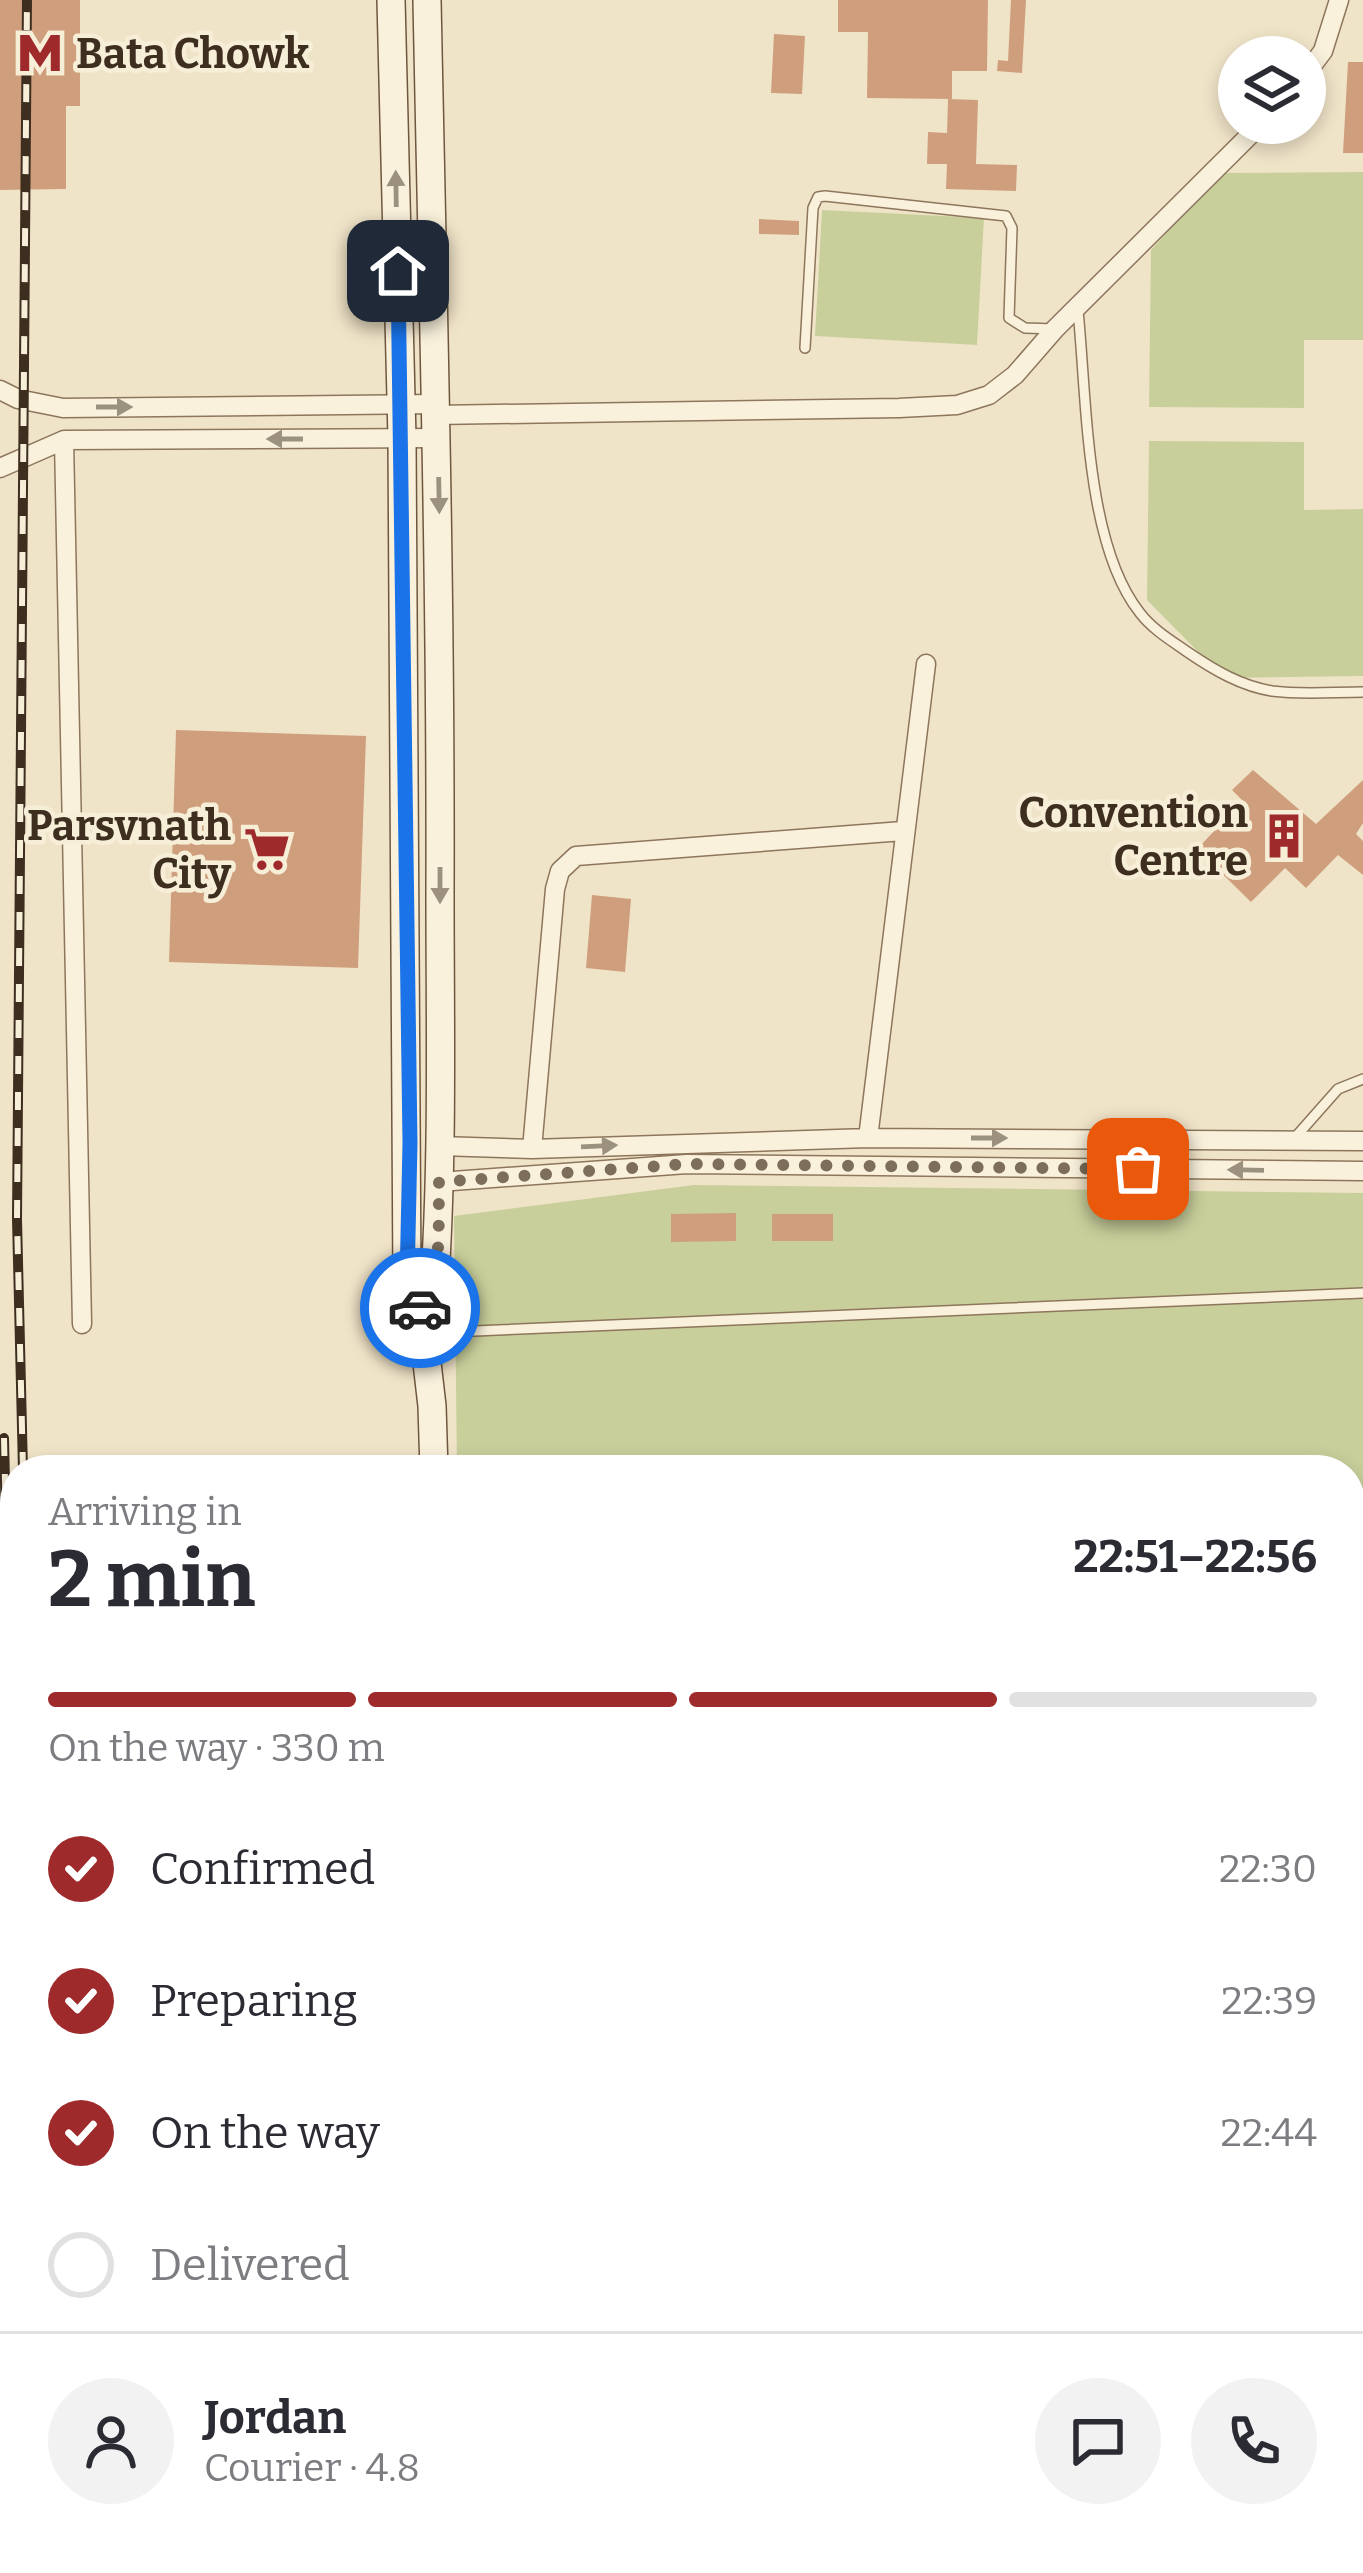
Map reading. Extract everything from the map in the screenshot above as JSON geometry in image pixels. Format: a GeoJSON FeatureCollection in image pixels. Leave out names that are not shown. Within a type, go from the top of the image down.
{"type":"FeatureCollection","features":[{"type":"Feature","properties":{"kind":"street"},"geometry":{"type":"LineString","coordinates":[[392,0],[402,438],[410,1143],[407,1283],[422,1322],[434,1455]]}},
{"type":"Feature","properties":{"kind":"street"},"geometry":{"type":"LineString","coordinates":[[422,1322],[435,1277],[440,1146],[436,419],[427,0]]}},
{"type":"Feature","properties":{"kind":"street"},"geometry":{"type":"LineString","coordinates":[[1326,41],[1339,0]]}},
{"type":"Feature","properties":{"kind":"street"},"geometry":{"type":"LineString","coordinates":[[0,390],[18,399],[63,408],[400,406],[436,419],[957,405],[988,395],[1015,375],[1054,328],[1241,144]]}},
{"type":"Feature","properties":{"kind":"street"},"geometry":{"type":"LineString","coordinates":[[0,468],[64,440],[402,438],[436,419]]}},
{"type":"Feature","properties":{"kind":"street"},"geometry":{"type":"LineString","coordinates":[[64,440],[82,1324]]}},
{"type":"Feature","properties":{"kind":"street"},"geometry":{"type":"LineString","coordinates":[[868,1138],[926,664]]}},
{"type":"Feature","properties":{"kind":"street"},"geometry":{"type":"LineString","coordinates":[[532,1148],[555,890],[560,871],[576,856],[903,831]]}},
{"type":"Feature","properties":{"kind":"street"},"geometry":{"type":"LineString","coordinates":[[440,1146],[532,1148],[868,1138],[1363,1142]]}},
{"type":"Feature","properties":{"kind":"street"},"geometry":{"type":"LineString","coordinates":[[439,1182],[687,1164],[1363,1171]]}},
{"type":"Feature","properties":{"kind":"lane"},"geometry":{"type":"LineString","coordinates":[[805,348],[813,208],[818,197],[825,196],[1006,216],[1012,227],[1010,318],[1025,328],[1054,328]]}},
{"type":"Feature","properties":{"kind":"lane"},"geometry":{"type":"LineString","coordinates":[[1078,306],[1097,502],[1108,555],[1139,612],[1210,667],[1254,687],[1275,692],[1363,692]]}},
{"type":"Feature","properties":{"kind":"lane"},"geometry":{"type":"LineString","coordinates":[[1292,1141],[1338,1089],[1363,1079]]}},
{"type":"Feature","properties":{"kind":"lane"},"geometry":{"type":"LineString","coordinates":[[422,1322],[1363,1293]]}},
{"type":"Feature","properties":{"kind":"green space"},"geometry":{"type":"Polygon","coordinates":[[[1363,172],[1363,340],[1304,340],[1304,408],[1149,407],[1151,250],[1220,173],[1363,172]]]}},
{"type":"Feature","properties":{"kind":"green space"},"geometry":{"type":"Polygon","coordinates":[[[822,210],[984,218],[977,345],[815,336],[822,210]]]}},
{"type":"Feature","properties":{"kind":"green space"},"geometry":{"type":"Polygon","coordinates":[[[1149,441],[1304,442],[1304,510],[1363,509],[1363,676],[1224,678],[1147,600],[1149,441]]]}},
{"type":"Feature","properties":{"kind":"green space"},"geometry":{"type":"Polygon","coordinates":[[[694,1185],[1363,1193],[1363,1455],[457,1455],[454,1216],[694,1185]]]}},
{"type":"Feature","properties":{"kind":"building","name":"Bata Chowk"},"geometry":{"type":"Polygon","coordinates":[[[0,0],[80,0],[80,106],[66,106],[66,189],[0,190],[0,0]]]}},
{"type":"Feature","properties":{"kind":"building"},"geometry":{"type":"Polygon","coordinates":[[[838,0],[988,0],[987,71],[952,71],[952,99],[867,98],[868,32],[838,32],[838,0]]]}},
{"type":"Feature","properties":{"kind":"building"},"geometry":{"type":"Polygon","coordinates":[[[1011,0],[1026,0],[1022,73],[997,71],[998,60],[1008,61],[1011,0]]]}},
{"type":"Feature","properties":{"kind":"building"},"geometry":{"type":"Polygon","coordinates":[[[774,34],[805,36],[802,94],[771,93],[774,34]]]}},
{"type":"Feature","properties":{"kind":"building"},"geometry":{"type":"Polygon","coordinates":[[[1348,62],[1363,62],[1363,153],[1343,153],[1348,62]]]}},
{"type":"Feature","properties":{"kind":"building"},"geometry":{"type":"Polygon","coordinates":[[[948,99],[978,100],[976,164],[1017,165],[1016,191],[946,189],[947,164],[927,164],[928,132],[947,133],[948,99]]]}},
{"type":"Feature","properties":{"kind":"building"},"geometry":{"type":"Polygon","coordinates":[[[759,219],[799,221],[799,235],[759,234],[759,219]]]}},
{"type":"Feature","properties":{"kind":"building","name":"Parsvnath City"},"geometry":{"type":"Polygon","coordinates":[[[176,730],[366,736],[358,968],[169,962],[176,730]]]}},
{"type":"Feature","properties":{"kind":"building","name":"Convention Centre"},"geometry":{"type":"Polygon","coordinates":[[[1253,770],[1316,824],[1363,780],[1363,823],[1356,834],[1363,841],[1363,875],[1338,855],[1306,888],[1285,868],[1251,902],[1197,849],[1243,801],[1232,790],[1253,770]]]}},
{"type":"Feature","properties":{"kind":"building"},"geometry":{"type":"Polygon","coordinates":[[[592,895],[631,899],[625,972],[586,968],[592,895]]]}},
{"type":"Feature","properties":{"kind":"building"},"geometry":{"type":"Polygon","coordinates":[[[736,1213],[736,1241],[671,1242],[671,1214],[736,1213]]]}},
{"type":"Feature","properties":{"kind":"building"},"geometry":{"type":"Polygon","coordinates":[[[772,1214],[833,1214],[833,1241],[772,1241],[772,1214]]]}},
{"type":"Feature","properties":{"kind":"railway"},"geometry":{"type":"LineString","coordinates":[[23,1455],[17,1219],[27,0]]}},
{"type":"Feature","properties":{"kind":"railway"},"geometry":{"type":"LineString","coordinates":[[4,1438],[4,1455]]}},
{"type":"Feature","properties":{"kind":"way so far"},"geometry":{"type":"LineString","coordinates":[[420,1308],[432,1293],[435,1277],[439,1182],[687,1164],[1138,1169]]}},
{"type":"Feature","properties":{"kind":"place","name":"Bata Chowk"},"geometry":{"type":"Point","coordinates":[40,53]}},
{"type":"Feature","properties":{"kind":"place","name":"Convention Centre"},"geometry":{"type":"Point","coordinates":[1284,836]}},
{"type":"Feature","properties":{"kind":"place","name":"Parsvnath City"},"geometry":{"type":"Point","coordinates":[267,849]}},
{"type":"Feature","properties":{"kind":"route"},"geometry":{"type":"LineString","coordinates":[[398,271],[410,1143],[407,1283],[420,1308]]}}]}
